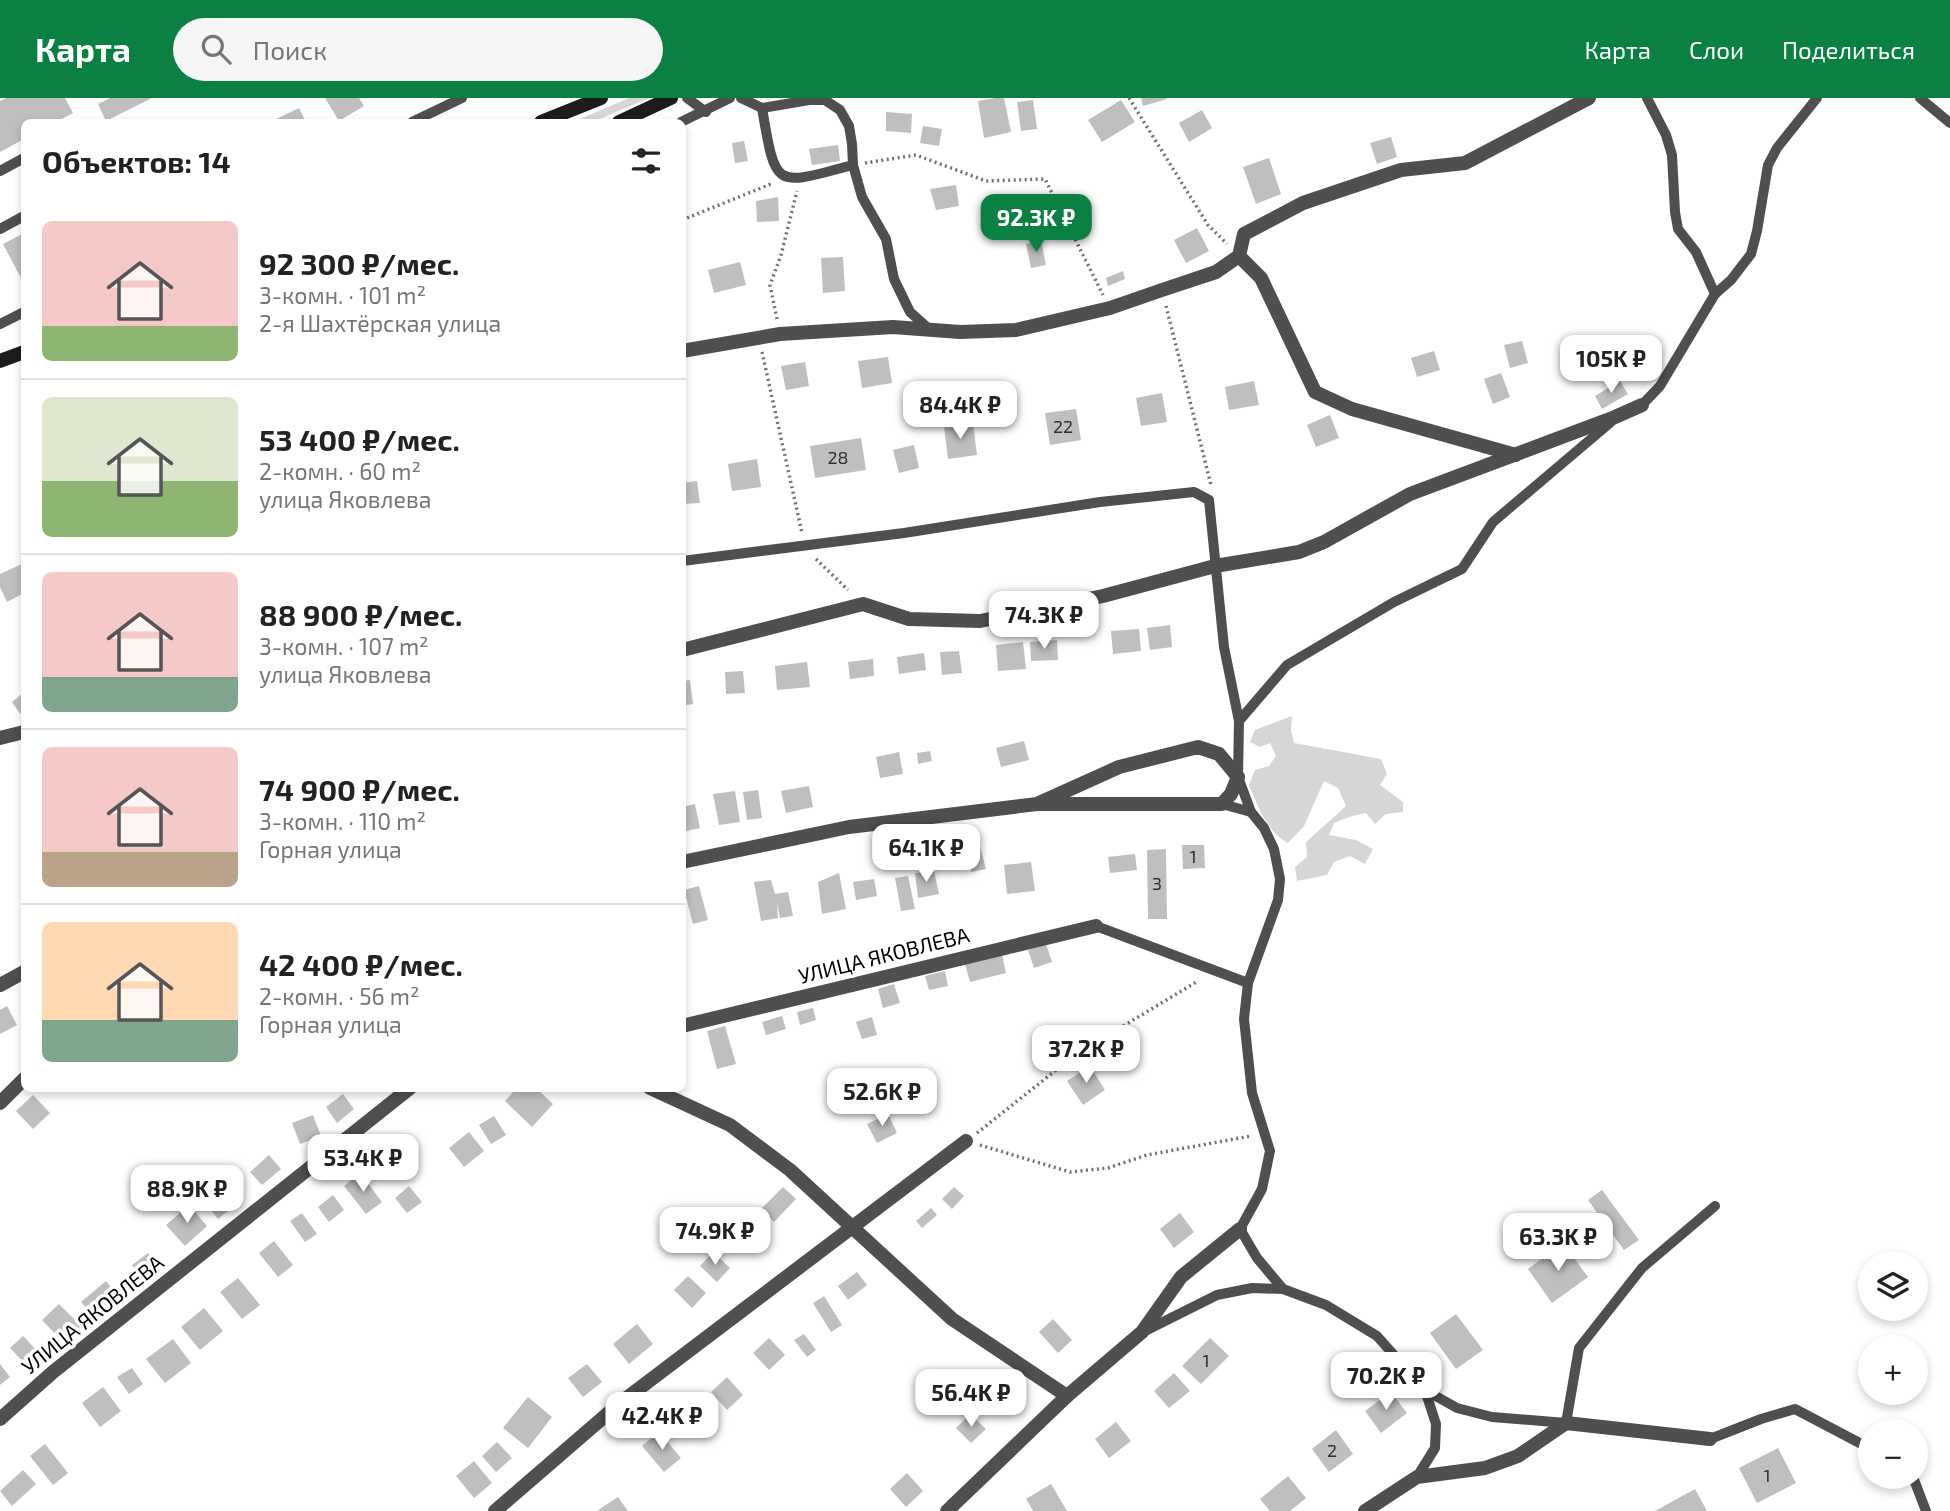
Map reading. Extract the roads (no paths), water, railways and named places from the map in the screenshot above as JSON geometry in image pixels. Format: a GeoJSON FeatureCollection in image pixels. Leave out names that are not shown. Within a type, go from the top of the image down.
{"type":"FeatureCollection","features":[{"type":"Feature","properties":{"kind":"main road"},"geometry":{"type":"LineString","coordinates":[[548,119],[601,98]]}},
{"type":"Feature","properties":{"kind":"main road"},"geometry":{"type":"LineString","coordinates":[[626,119],[671,98]]}},
{"type":"Feature","properties":{"kind":"main road"},"geometry":{"type":"LineString","coordinates":[[0,361],[21,353]]}},
{"type":"Feature","properties":{"kind":"street"},"geometry":{"type":"LineString","coordinates":[[686,350],[780,334],[893,327],[961,332],[1016,330],[1110,307],[1216,272],[1239,256],[1244,234],[1303,203],[1401,170],[1465,163],[1589,98]]}},
{"type":"Feature","properties":{"kind":"street"},"geometry":{"type":"LineString","coordinates":[[1239,256],[1261,278],[1315,392],[1352,409],[1516,455]]}},
{"type":"Feature","properties":{"kind":"street"},"geometry":{"type":"LineString","coordinates":[[0,351],[0,361]]}},
{"type":"Feature","properties":{"kind":"street"},"geometry":{"type":"LineString","coordinates":[[686,649],[863,604],[909,619],[981,621],[1103,596],[1215,566],[1299,552],[1325,542],[1410,494],[1642,405]]}},
{"type":"Feature","properties":{"kind":"street"},"geometry":{"type":"LineString","coordinates":[[0,738],[21,733]]}},
{"type":"Feature","properties":{"kind":"street"},"geometry":{"type":"LineString","coordinates":[[686,861],[849,827],[1037,804],[1222,804],[1231,793],[1238,777],[1219,754],[1198,747],[1119,768],[1037,804]]}},
{"type":"Feature","properties":{"kind":"street","name":"УЛИЦА ЯКОВЛЕВА"},"geometry":{"type":"LineString","coordinates":[[686,1025],[1096,926]]}},
{"type":"Feature","properties":{"kind":"street"},"geometry":{"type":"LineString","coordinates":[[0,985],[21,974]]}},
{"type":"Feature","properties":{"kind":"street"},"geometry":{"type":"LineString","coordinates":[[0,1103],[21,1082]]}},
{"type":"Feature","properties":{"kind":"street","name":"УЛИЦА ЯКОВЛЕВА"},"geometry":{"type":"LineString","coordinates":[[0,1419],[53,1372],[405,1092]]}},
{"type":"Feature","properties":{"kind":"street"},"geometry":{"type":"LineString","coordinates":[[659,1092],[730,1125],[790,1170],[952,1319],[1067,1396]]}},
{"type":"Feature","properties":{"kind":"street"},"geometry":{"type":"LineString","coordinates":[[495,1511],[620,1403],[966,1142]]}},
{"type":"Feature","properties":{"kind":"street"},"geometry":{"type":"LineString","coordinates":[[947,1511],[1067,1396],[1142,1332],[1181,1277],[1240,1229]]}},
{"type":"Feature","properties":{"kind":"street"},"geometry":{"type":"LineString","coordinates":[[1365,1511],[1417,1477],[1485,1468],[1518,1456],[1566,1423],[1710,1439]]}},
{"type":"Feature","properties":{"kind":"lane"},"geometry":{"type":"LineString","coordinates":[[418,119],[462,98]]}},
{"type":"Feature","properties":{"kind":"lane"},"geometry":{"type":"LineString","coordinates":[[687,98],[706,112]]}},
{"type":"Feature","properties":{"kind":"lane"},"geometry":{"type":"LineString","coordinates":[[686,120],[730,98]]}},
{"type":"Feature","properties":{"kind":"lane"},"geometry":{"type":"LineString","coordinates":[[741,98],[762,108],[825,100],[840,110],[849,126],[853,165],[862,197],[886,239],[894,279],[910,312],[929,329]]}},
{"type":"Feature","properties":{"kind":"lane"},"geometry":{"type":"LineString","coordinates":[[1647,98],[1666,135],[1672,155],[1678,229],[1696,252],[1715,294]]}},
{"type":"Feature","properties":{"kind":"lane"},"geometry":{"type":"LineString","coordinates":[[1642,405],[1660,386],[1715,294],[1751,254],[1758,231],[1768,165],[1777,148],[1817,98]]}},
{"type":"Feature","properties":{"kind":"lane"},"geometry":{"type":"LineString","coordinates":[[1920,98],[1950,123]]}},
{"type":"Feature","properties":{"kind":"lane"},"geometry":{"type":"LineString","coordinates":[[762,108],[771,159],[779,174],[786,178],[800,179],[853,165]]}},
{"type":"Feature","properties":{"kind":"lane"},"geometry":{"type":"LineString","coordinates":[[0,171],[21,160]]}},
{"type":"Feature","properties":{"kind":"lane"},"geometry":{"type":"LineString","coordinates":[[0,229],[21,218]]}},
{"type":"Feature","properties":{"kind":"lane"},"geometry":{"type":"LineString","coordinates":[[0,324],[21,314]]}},
{"type":"Feature","properties":{"kind":"lane"},"geometry":{"type":"LineString","coordinates":[[1239,721],[1287,665],[1394,602],[1462,569],[1493,523],[1615,417]]}},
{"type":"Feature","properties":{"kind":"lane"},"geometry":{"type":"LineString","coordinates":[[686,560],[904,533],[1100,502],[1194,492],[1209,500],[1224,648],[1239,721],[1238,777],[1251,812],[1264,828],[1274,849],[1280,879],[1278,900],[1248,983],[1244,1019],[1252,1093],[1270,1151],[1262,1189],[1240,1229],[1257,1258],[1283,1289]]}},
{"type":"Feature","properties":{"kind":"lane"},"geometry":{"type":"LineString","coordinates":[[1222,804],[1251,812]]}},
{"type":"Feature","properties":{"kind":"lane"},"geometry":{"type":"LineString","coordinates":[[1096,926],[1248,983]]}},
{"type":"Feature","properties":{"kind":"lane"},"geometry":{"type":"LineString","coordinates":[[1142,1332],[1217,1295],[1252,1288],[1283,1289],[1326,1305],[1377,1336],[1426,1390],[1457,1408],[1492,1417],[1566,1423],[1579,1348],[1642,1268],[1715,1206]]}},
{"type":"Feature","properties":{"kind":"lane"},"geometry":{"type":"LineString","coordinates":[[1417,1477],[1435,1448],[1436,1423],[1426,1390]]}},
{"type":"Feature","properties":{"kind":"lane"},"geometry":{"type":"LineString","coordinates":[[1710,1439],[1795,1409],[1858,1442]]}},
{"type":"Feature","properties":{"kind":"lane"},"geometry":{"type":"LineString","coordinates":[[1918,1489],[1926,1511]]}}]}
